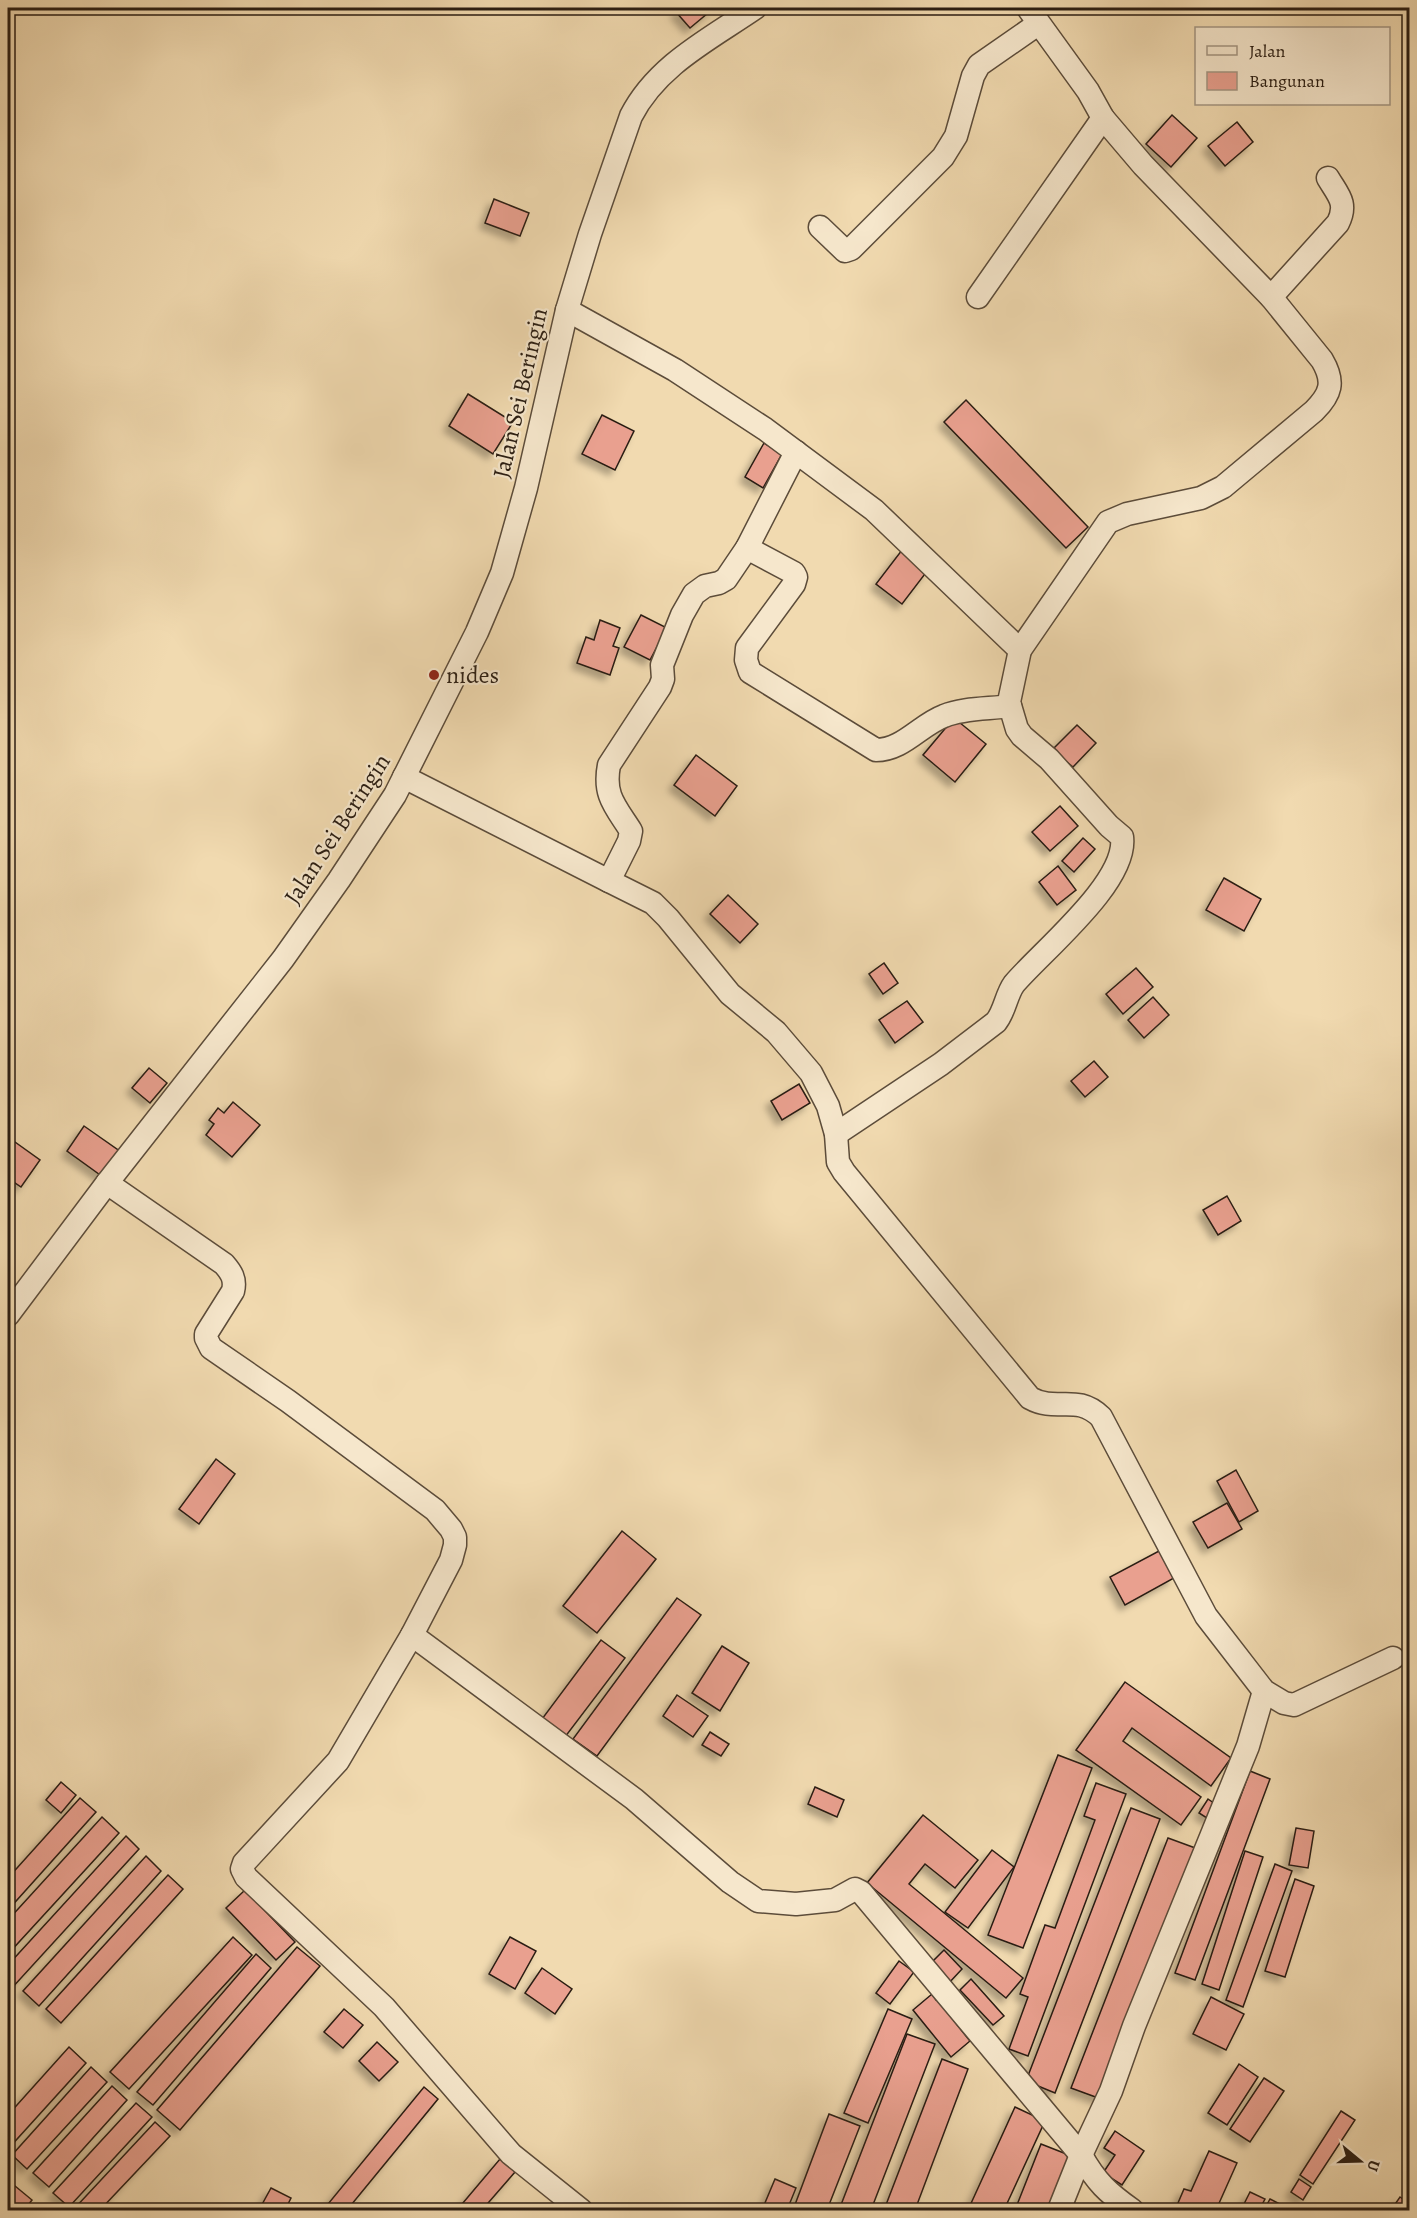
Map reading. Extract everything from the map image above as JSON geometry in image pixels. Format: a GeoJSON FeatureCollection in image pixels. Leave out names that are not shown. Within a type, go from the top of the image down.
{"type":"FeatureCollection","features":[{"type":"Feature","properties":{"kind":"street","name":"Jalan Sei Beringin"},"geometry":{"type":"LineString","coordinates":[[8,1315],[107,1183],[283,959],[395,795],[477,632],[502,573],[526,488],[567,310],[610,173],[639,99],[690,49],[755,8]]}},
{"type":"Feature","properties":{"kind":"street"},"geometry":{"type":"LineString","coordinates":[[820,227],[845,251],[851,249],[943,157],[956,136],[978,65],[1033,16],[1088,91],[1103,118],[1143,165],[1271,297],[1326,366],[1330,384],[1328,397],[1223,488],[1201,498],[1127,514],[1108,522],[1020,650],[1016,662],[1010,706],[1017,729],[1049,759],[1109,826],[1122,837],[1122,855],[1097,897],[1014,985],[1001,1016],[996,1022],[941,1064],[836,1134]]}},
{"type":"Feature","properties":{"kind":"street"},"geometry":{"type":"LineString","coordinates":[[978,297],[1103,118]]}},
{"type":"Feature","properties":{"kind":"street"},"geometry":{"type":"LineString","coordinates":[[1271,297],[1338,223],[1344,211],[1328,178]]}},
{"type":"Feature","properties":{"kind":"street"},"geometry":{"type":"LineString","coordinates":[[567,310],[675,369],[765,429],[874,510],[1020,650]]}},
{"type":"Feature","properties":{"kind":"street"},"geometry":{"type":"LineString","coordinates":[[609,881],[629,841],[631,831],[615,809],[609,791],[607,777],[609,765],[660,687],[663,679],[662,665],[682,615],[694,594],[705,586],[719,584],[726,579],[747,548],[796,452]]}},
{"type":"Feature","properties":{"kind":"street"},"geometry":{"type":"LineString","coordinates":[[747,548],[794,573],[796,577],[794,584],[747,648],[746,660],[750,672],[876,750],[890,748],[943,716],[1010,706]]}},
{"type":"Feature","properties":{"kind":"street"},"geometry":{"type":"LineString","coordinates":[[404,777],[653,903],[730,994],[776,1032],[811,1073],[828,1106],[836,1134],[838,1162],[844,1172],[1030,1398],[1046,1405],[1084,1405],[1092,1408],[1101,1417],[1206,1616],[1264,1691],[1284,1703],[1294,1705],[1393,1658]]}},
{"type":"Feature","properties":{"kind":"street"},"geometry":{"type":"LineString","coordinates":[[107,1183],[224,1263],[229,1270],[235,1284],[206,1334],[211,1348],[288,1401],[426,1503],[435,1510],[455,1537],[451,1560],[412,1635],[338,1761],[244,1863],[242,1872],[296,1926],[384,2007],[511,2154],[581,2211]]}},
{"type":"Feature","properties":{"kind":"street"},"geometry":{"type":"LineString","coordinates":[[412,1635],[634,1799],[730,1882],[758,1900],[796,1904],[835,1900],[853,1889],[861,1892],[1081,2155],[1095,2179],[1108,2194],[1132,2211]]}},
{"type":"Feature","properties":{"kind":"street"},"geometry":{"type":"LineString","coordinates":[[1059,2211],[1081,2155],[1111,2091],[1134,2026],[1248,1746],[1264,1691]]}},
{"type":"Feature","properties":{"kind":"building"},"geometry":{"type":"Polygon","coordinates":[[[681,8],[714,8],[690,28],[676,12],[681,8]]]}},
{"type":"Feature","properties":{"kind":"building"},"geometry":{"type":"Polygon","coordinates":[[[1172,115],[1197,138],[1171,167],[1146,144],[1172,115]]]}},
{"type":"Feature","properties":{"kind":"building"},"geometry":{"type":"Polygon","coordinates":[[[1237,122],[1253,142],[1225,166],[1208,146],[1237,122]]]}},
{"type":"Feature","properties":{"kind":"building"},"geometry":{"type":"Polygon","coordinates":[[[494,199],[529,213],[520,236],[485,223],[494,199]]]}},
{"type":"Feature","properties":{"kind":"building"},"geometry":{"type":"Polygon","coordinates":[[[468,394],[513,422],[493,454],[449,426],[468,394]]]}},
{"type":"Feature","properties":{"kind":"building"},"geometry":{"type":"Polygon","coordinates":[[[966,400],[1088,527],[1066,548],[944,422],[966,400]]]}},
{"type":"Feature","properties":{"kind":"building"},"geometry":{"type":"Polygon","coordinates":[[[602,415],[634,431],[615,470],[582,454],[602,415]]]}},
{"type":"Feature","properties":{"kind":"building"},"geometry":{"type":"Polygon","coordinates":[[[764,443],[782,454],[763,488],[745,477],[764,443]]]}},
{"type":"Feature","properties":{"kind":"building"},"geometry":{"type":"Polygon","coordinates":[[[902,550],[928,570],[902,604],[876,584],[902,550]]]}},
{"type":"Feature","properties":{"kind":"building"},"geometry":{"type":"Polygon","coordinates":[[[641,615],[667,628],[650,660],[624,647],[641,615]]]}},
{"type":"Feature","properties":{"kind":"building"},"geometry":{"type":"Polygon","coordinates":[[[600,620],[620,628],[613,646],[619,648],[610,675],[577,663],[586,637],[594,640],[600,620]]]}},
{"type":"Feature","properties":{"kind":"building"},"geometry":{"type":"Polygon","coordinates":[[[954,718],[986,744],[955,782],[923,755],[954,718]]]}},
{"type":"Feature","properties":{"kind":"building"},"geometry":{"type":"Polygon","coordinates":[[[1077,725],[1096,743],[1073,767],[1067,762],[1064,766],[1059,761],[1062,757],[1054,748],[1077,725]]]}},
{"type":"Feature","properties":{"kind":"building"},"geometry":{"type":"Polygon","coordinates":[[[696,755],[737,786],[715,816],[674,785],[696,755]]]}},
{"type":"Feature","properties":{"kind":"building"},"geometry":{"type":"Polygon","coordinates":[[[1060,806],[1078,826],[1050,851],[1032,832],[1060,806]]]}},
{"type":"Feature","properties":{"kind":"building"},"geometry":{"type":"Polygon","coordinates":[[[1083,838],[1095,849],[1074,872],[1062,861],[1083,838]]]}},
{"type":"Feature","properties":{"kind":"building"},"geometry":{"type":"Polygon","coordinates":[[[1058,866],[1076,890],[1057,905],[1039,882],[1058,866]]]}},
{"type":"Feature","properties":{"kind":"building"},"geometry":{"type":"Polygon","coordinates":[[[1224,878],[1261,899],[1244,931],[1206,910],[1224,878]]]}},
{"type":"Feature","properties":{"kind":"building"},"geometry":{"type":"Polygon","coordinates":[[[728,895],[758,924],[740,943],[710,914],[728,895]]]}},
{"type":"Feature","properties":{"kind":"building"},"geometry":{"type":"Polygon","coordinates":[[[884,963],[898,983],[883,994],[869,974],[884,963]]]}},
{"type":"Feature","properties":{"kind":"building"},"geometry":{"type":"Polygon","coordinates":[[[1136,968],[1153,987],[1123,1014],[1106,994],[1136,968]]]}},
{"type":"Feature","properties":{"kind":"building"},"geometry":{"type":"Polygon","coordinates":[[[1153,997],[1169,1015],[1144,1038],[1128,1020],[1153,997]]]}},
{"type":"Feature","properties":{"kind":"building"},"geometry":{"type":"Polygon","coordinates":[[[907,1001],[923,1022],[895,1043],[879,1020],[907,1001]]]}},
{"type":"Feature","properties":{"kind":"building"},"geometry":{"type":"Polygon","coordinates":[[[1094,1061],[1108,1077],[1085,1097],[1071,1081],[1094,1061]]]}},
{"type":"Feature","properties":{"kind":"building"},"geometry":{"type":"Polygon","coordinates":[[[149,1068],[167,1083],[150,1103],[132,1088],[149,1068]]]}},
{"type":"Feature","properties":{"kind":"building"},"geometry":{"type":"Polygon","coordinates":[[[799,1084],[810,1103],[782,1120],[771,1101],[799,1084]]]}},
{"type":"Feature","properties":{"kind":"building"},"geometry":{"type":"Polygon","coordinates":[[[233,1102],[260,1125],[232,1157],[206,1135],[214,1124],[209,1120],[218,1108],[224,1113],[233,1102]]]}},
{"type":"Feature","properties":{"kind":"building"},"geometry":{"type":"Polygon","coordinates":[[[84,1126],[121,1152],[103,1177],[67,1151],[84,1126]]]}},
{"type":"Feature","properties":{"kind":"building"},"geometry":{"type":"Polygon","coordinates":[[[8,1137],[40,1160],[21,1187],[8,1178],[8,1137]]]}},
{"type":"Feature","properties":{"kind":"building"},"geometry":{"type":"Polygon","coordinates":[[[1227,1196],[1241,1221],[1218,1235],[1203,1210],[1227,1196]]]}},
{"type":"Feature","properties":{"kind":"building"},"geometry":{"type":"Polygon","coordinates":[[[216,1459],[235,1474],[199,1524],[179,1509],[216,1459]]]}},
{"type":"Feature","properties":{"kind":"building"},"geometry":{"type":"Polygon","coordinates":[[[1236,1470],[1258,1511],[1239,1522],[1217,1481],[1236,1470]]]}},
{"type":"Feature","properties":{"kind":"building"},"geometry":{"type":"Polygon","coordinates":[[[1227,1503],[1242,1529],[1208,1548],[1193,1522],[1227,1503]]]}},
{"type":"Feature","properties":{"kind":"building"},"geometry":{"type":"Polygon","coordinates":[[[622,1531],[656,1559],[597,1633],[563,1606],[622,1531]]]}},
{"type":"Feature","properties":{"kind":"building"},"geometry":{"type":"Polygon","coordinates":[[[1159,1551],[1174,1578],[1125,1605],[1110,1577],[1159,1551]]]}},
{"type":"Feature","properties":{"kind":"building"},"geometry":{"type":"Polygon","coordinates":[[[677,1598],[701,1615],[597,1756],[573,1739],[677,1598]]]}},
{"type":"Feature","properties":{"kind":"building"},"geometry":{"type":"Polygon","coordinates":[[[601,1640],[625,1658],[565,1737],[542,1719],[601,1640]]]}},
{"type":"Feature","properties":{"kind":"building"},"geometry":{"type":"Polygon","coordinates":[[[722,1646],[749,1663],[720,1711],[692,1693],[722,1646]]]}},
{"type":"Feature","properties":{"kind":"building"},"geometry":{"type":"Polygon","coordinates":[[[1125,1682],[1231,1758],[1211,1786],[1132,1728],[1123,1741],[1201,1797],[1181,1825],[1076,1750],[1125,1682]]]}},
{"type":"Feature","properties":{"kind":"building"},"geometry":{"type":"Polygon","coordinates":[[[677,1695],[708,1716],[693,1737],[663,1716],[677,1695]]]}},
{"type":"Feature","properties":{"kind":"building"},"geometry":{"type":"Polygon","coordinates":[[[710,1732],[729,1744],[721,1756],[702,1745],[710,1732]]]}},
{"type":"Feature","properties":{"kind":"building"},"geometry":{"type":"Polygon","coordinates":[[[1058,1755],[1092,1768],[1023,1948],[988,1935],[1058,1755]]]}},
{"type":"Feature","properties":{"kind":"building"},"geometry":{"type":"Polygon","coordinates":[[[1250,1771],[1270,1779],[1195,1980],[1175,1973],[1250,1771]]]}},
{"type":"Feature","properties":{"kind":"building"},"geometry":{"type":"Polygon","coordinates":[[[61,1782],[76,1795],[61,1813],[46,1800],[61,1782]]]}},
{"type":"Feature","properties":{"kind":"building"},"geometry":{"type":"Polygon","coordinates":[[[1096,1783],[1126,1794],[1028,2056],[1009,2049],[1028,1997],[1020,1994],[1045,1925],[1055,1928],[1095,1820],[1084,1816],[1096,1783]]]}},
{"type":"Feature","properties":{"kind":"building"},"geometry":{"type":"Polygon","coordinates":[[[815,1787],[844,1800],[837,1817],[808,1804],[815,1787]]]}},
{"type":"Feature","properties":{"kind":"building"},"geometry":{"type":"Polygon","coordinates":[[[80,1798],[96,1812],[8,1910],[8,1878],[80,1798]]]}},
{"type":"Feature","properties":{"kind":"building"},"geometry":{"type":"Polygon","coordinates":[[[1208,1799],[1218,1806],[1210,1820],[1199,1813],[1208,1799]]]}},
{"type":"Feature","properties":{"kind":"building"},"geometry":{"type":"Polygon","coordinates":[[[1131,1808],[1160,1819],[1055,2093],[1026,2081],[1131,1808]]]}},
{"type":"Feature","properties":{"kind":"building"},"geometry":{"type":"Polygon","coordinates":[[[923,1815],[978,1860],[955,1888],[925,1864],[909,1884],[1023,1978],[1006,1998],[867,1883],[923,1815]]]}},
{"type":"Feature","properties":{"kind":"building"},"geometry":{"type":"Polygon","coordinates":[[[102,1817],[119,1833],[8,1954],[8,1920],[102,1817]]]}},
{"type":"Feature","properties":{"kind":"building"},"geometry":{"type":"Polygon","coordinates":[[[1296,1828],[1314,1831],[1308,1868],[1289,1865],[1296,1828]]]}},
{"type":"Feature","properties":{"kind":"building"},"geometry":{"type":"Polygon","coordinates":[[[126,1836],[139,1849],[11,1989],[8,1986],[8,1965],[126,1836]]]}},
{"type":"Feature","properties":{"kind":"building"},"geometry":{"type":"Polygon","coordinates":[[[1168,1838],[1198,1849],[1101,2099],[1071,2088],[1168,1838]]]}},
{"type":"Feature","properties":{"kind":"building"},"geometry":{"type":"Polygon","coordinates":[[[992,1850],[1014,1867],[968,1928],[945,1912],[992,1850]]]}},
{"type":"Feature","properties":{"kind":"building"},"geometry":{"type":"Polygon","coordinates":[[[1245,1851],[1263,1857],[1219,1990],[1202,1984],[1245,1851]]]}},
{"type":"Feature","properties":{"kind":"building"},"geometry":{"type":"Polygon","coordinates":[[[146,1856],[161,1871],[39,2006],[23,1991],[146,1856]]]}},
{"type":"Feature","properties":{"kind":"building"},"geometry":{"type":"Polygon","coordinates":[[[1275,1864],[1292,1871],[1243,2007],[1226,2000],[1275,1864]]]}},
{"type":"Feature","properties":{"kind":"building"},"geometry":{"type":"Polygon","coordinates":[[[168,1875],[183,1889],[61,2023],[46,2009],[168,1875]]]}},
{"type":"Feature","properties":{"kind":"building"},"geometry":{"type":"Polygon","coordinates":[[[1295,1879],[1314,1886],[1285,1977],[1265,1971],[1295,1879]]]}},
{"type":"Feature","properties":{"kind":"building"},"geometry":{"type":"Polygon","coordinates":[[[245,1890],[295,1942],[276,1960],[226,1908],[245,1890]]]}},
{"type":"Feature","properties":{"kind":"building"},"geometry":{"type":"Polygon","coordinates":[[[233,1937],[252,1955],[129,2089],[110,2072],[233,1937]]]}},
{"type":"Feature","properties":{"kind":"building"},"geometry":{"type":"Polygon","coordinates":[[[510,1937],[536,1951],[515,1989],[489,1974],[510,1937]]]}},
{"type":"Feature","properties":{"kind":"building"},"geometry":{"type":"Polygon","coordinates":[[[297,1947],[320,1966],[180,2130],[157,2110],[297,1947]]]}},
{"type":"Feature","properties":{"kind":"building"},"geometry":{"type":"Polygon","coordinates":[[[944,1950],[962,1969],[948,1984],[929,1965],[944,1950]]]}},
{"type":"Feature","properties":{"kind":"building"},"geometry":{"type":"Polygon","coordinates":[[[256,1954],[271,1968],[153,2105],[137,2092],[256,1954]]]}},
{"type":"Feature","properties":{"kind":"building"},"geometry":{"type":"Polygon","coordinates":[[[899,1961],[914,1972],[890,2004],[876,1993],[899,1961]]]}},
{"type":"Feature","properties":{"kind":"building"},"geometry":{"type":"Polygon","coordinates":[[[542,1968],[572,1989],[555,2014],[525,1993],[542,1968]]]}},
{"type":"Feature","properties":{"kind":"building"},"geometry":{"type":"Polygon","coordinates":[[[971,1979],[1004,2016],[993,2025],[960,1990],[971,1979]]]}},
{"type":"Feature","properties":{"kind":"building"},"geometry":{"type":"Polygon","coordinates":[[[932,1994],[936,2000],[943,1994],[961,2016],[954,2021],[970,2041],[951,2057],[913,2010],[932,1994]]]}},
{"type":"Feature","properties":{"kind":"building"},"geometry":{"type":"Polygon","coordinates":[[[1211,1997],[1244,2014],[1226,2050],[1193,2034],[1211,1997]]]}},
{"type":"Feature","properties":{"kind":"building"},"geometry":{"type":"Polygon","coordinates":[[[344,2009],[363,2025],[343,2048],[324,2032],[344,2009]]]}},
{"type":"Feature","properties":{"kind":"building"},"geometry":{"type":"Polygon","coordinates":[[[888,2009],[912,2019],[868,2123],[844,2113],[888,2009]]]}},
{"type":"Feature","properties":{"kind":"building"},"geometry":{"type":"Polygon","coordinates":[[[907,2034],[935,2044],[871,2210],[839,2210],[907,2034]]]}},
{"type":"Feature","properties":{"kind":"building"},"geometry":{"type":"Polygon","coordinates":[[[377,2042],[398,2062],[379,2081],[359,2061],[377,2042]]]}},
{"type":"Feature","properties":{"kind":"building"},"geometry":{"type":"Polygon","coordinates":[[[69,2047],[86,2063],[8,2149],[8,2115],[69,2047]]]}},
{"type":"Feature","properties":{"kind":"building"},"geometry":{"type":"Polygon","coordinates":[[[942,2059],[968,2069],[915,2210],[884,2210],[942,2059]]]}},
{"type":"Feature","properties":{"kind":"building"},"geometry":{"type":"Polygon","coordinates":[[[1239,2064],[1258,2077],[1227,2125],[1208,2113],[1239,2064]]]}},
{"type":"Feature","properties":{"kind":"building"},"geometry":{"type":"Polygon","coordinates":[[[91,2067],[107,2082],[27,2169],[12,2155],[91,2067]]]}},
{"type":"Feature","properties":{"kind":"building"},"geometry":{"type":"Polygon","coordinates":[[[1264,2078],[1284,2091],[1250,2142],[1230,2129],[1264,2078]]]}},
{"type":"Feature","properties":{"kind":"building"},"geometry":{"type":"Polygon","coordinates":[[[112,2086],[127,2100],[49,2187],[33,2173],[112,2086]]]}},
{"type":"Feature","properties":{"kind":"building"},"geometry":{"type":"Polygon","coordinates":[[[424,2087],[438,2099],[347,2210],[337,2210],[328,2204],[424,2087]]]}},
{"type":"Feature","properties":{"kind":"building"},"geometry":{"type":"Polygon","coordinates":[[[136,2103],[152,2117],[69,2207],[53,2193],[136,2103]]]}},
{"type":"Feature","properties":{"kind":"building"},"geometry":{"type":"Polygon","coordinates":[[[1015,2107],[1045,2121],[1004,2210],[968,2210],[1015,2107]]]}},
{"type":"Feature","properties":{"kind":"building"},"geometry":{"type":"Polygon","coordinates":[[[1341,2111],[1355,2120],[1313,2184],[1300,2175],[1341,2111]]]}},
{"type":"Feature","properties":{"kind":"building"},"geometry":{"type":"Polygon","coordinates":[[[829,2114],[860,2126],[827,2210],[793,2210],[829,2114]]]}},
{"type":"Feature","properties":{"kind":"building"},"geometry":{"type":"Polygon","coordinates":[[[155,2122],[170,2136],[100,2210],[73,2210],[155,2122]]]}},
{"type":"Feature","properties":{"kind":"building"},"geometry":{"type":"Polygon","coordinates":[[[1115,2131],[1144,2151],[1122,2185],[1103,2173],[1115,2155],[1104,2148],[1115,2131]]]}},
{"type":"Feature","properties":{"kind":"building"},"geometry":{"type":"Polygon","coordinates":[[[1041,2144],[1074,2157],[1054,2210],[1015,2210],[1041,2144]]]}},
{"type":"Feature","properties":{"kind":"building"},"geometry":{"type":"Polygon","coordinates":[[[1209,2151],[1237,2163],[1216,2210],[1175,2210],[1184,2189],[1191,2191],[1209,2151]]]}},
{"type":"Feature","properties":{"kind":"building"},"geometry":{"type":"Polygon","coordinates":[[[500,2159],[515,2172],[482,2210],[457,2210],[500,2159]]]}},
{"type":"Feature","properties":{"kind":"building"},"geometry":{"type":"Polygon","coordinates":[[[775,2179],[796,2188],[787,2210],[762,2210],[775,2179]]]}},
{"type":"Feature","properties":{"kind":"building"},"geometry":{"type":"Polygon","coordinates":[[[1299,2179],[1311,2187],[1303,2200],[1291,2192],[1299,2179]]]}},
{"type":"Feature","properties":{"kind":"building"},"geometry":{"type":"Polygon","coordinates":[[[9,2181],[32,2200],[24,2210],[15,2210],[8,2204],[9,2181]]]}},
{"type":"Feature","properties":{"kind":"building"},"geometry":{"type":"Polygon","coordinates":[[[271,2188],[291,2198],[285,2210],[259,2210],[271,2188]]]}},
{"type":"Feature","properties":{"kind":"building"},"geometry":{"type":"Polygon","coordinates":[[[1250,2192],[1265,2199],[1259,2210],[1242,2208],[1250,2192]]]}},
{"type":"Feature","properties":{"kind":"building"},"geometry":{"type":"Polygon","coordinates":[[[1400,2197],[1410,2204],[1410,2210],[1391,2210],[1400,2197]]]}},
{"type":"Feature","properties":{"kind":"building"},"geometry":{"type":"Polygon","coordinates":[[[1270,2199],[1282,2205],[1280,2210],[1264,2210],[1270,2199]]]}},
{"type":"Feature","properties":{"kind":"place","name":"nides"},"geometry":{"type":"Point","coordinates":[434,675]}}]}
